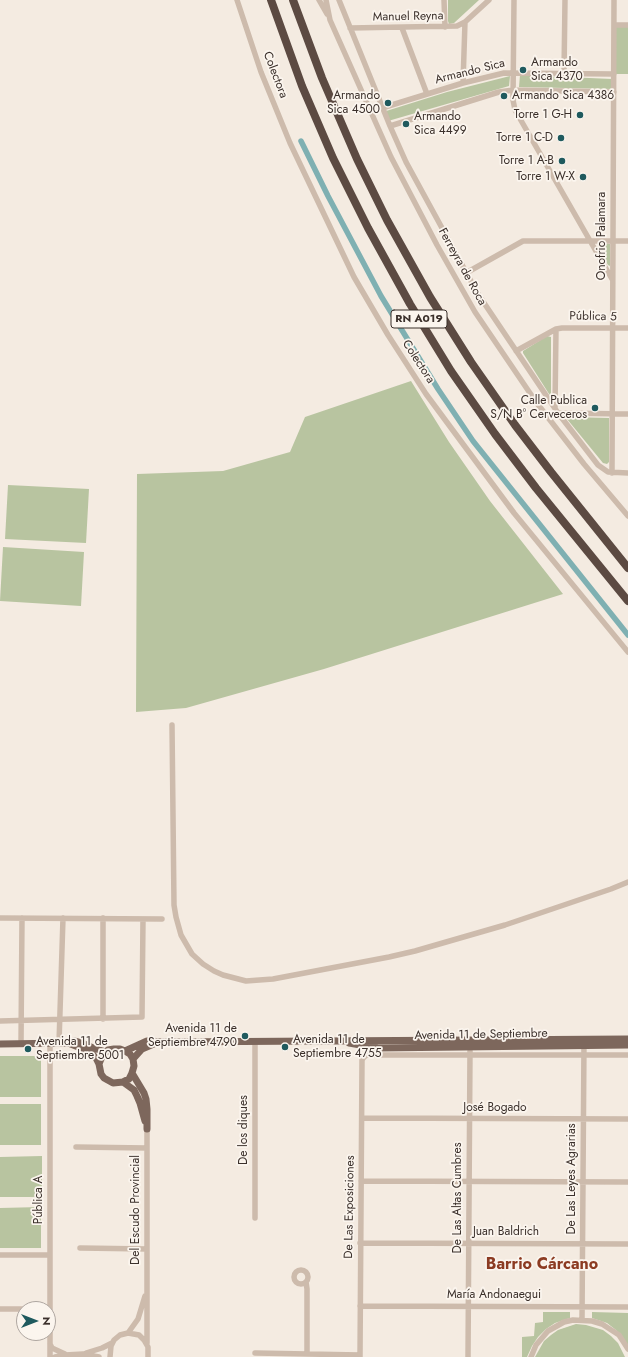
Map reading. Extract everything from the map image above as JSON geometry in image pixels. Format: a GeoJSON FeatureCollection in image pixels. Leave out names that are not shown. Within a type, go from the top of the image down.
{"type":"FeatureCollection","features":[{"type":"Feature","properties":{"kind":"highway","name":"RN A019"},"geometry":{"type":"LineString","coordinates":[[271,0],[302,86],[333,158],[371,234],[410,304],[452,371],[500,440],[541,494],[628,601]]}},
{"type":"Feature","properties":{"kind":"highway","name":"RN A019"},"geometry":{"type":"LineString","coordinates":[[293,0],[322,78],[357,159],[387,220],[430,297],[471,362],[515,426],[628,568]]}},
{"type":"Feature","properties":{"kind":"main road","name":"Avenida 11 de Septiembre"},"geometry":{"type":"LineString","coordinates":[[166,1042],[361,1040],[470,1043],[584,1042],[628,1039]]}},
{"type":"Feature","properties":{"kind":"main road","name":"Avenida 11 de Septiembre"},"geometry":{"type":"LineString","coordinates":[[335,1040],[378,1048],[470,1043]]}},
{"type":"Feature","properties":{"kind":"main road"},"geometry":{"type":"LineString","coordinates":[[0,1044],[59,1044],[74,1041],[106,1052]]}},
{"type":"Feature","properties":{"kind":"main road"},"geometry":{"type":"LineString","coordinates":[[125,1051],[147,1041],[166,1042]]}},
{"type":"Feature","properties":{"kind":"main road"},"geometry":{"type":"LineString","coordinates":[[133,1059],[142,1049],[153,1044],[166,1042]]}},
{"type":"Feature","properties":{"kind":"main road","name":"Avenida 11 de Septiembre"},"geometry":{"type":"LineString","coordinates":[[584,1042],[628,1045]]}},
{"type":"Feature","properties":{"kind":"main road"},"geometry":{"type":"LineString","coordinates":[[68,1043],[86,1050],[96,1058],[104,1078],[113,1083],[123,1082],[128,1079],[134,1066],[133,1059],[125,1051],[114,1049],[106,1052],[99,1064]]}},
{"type":"Feature","properties":{"kind":"main road"},"geometry":{"type":"LineString","coordinates":[[132,1073],[146,1099],[147,1129]]}},
{"type":"Feature","properties":{"kind":"main road"},"geometry":{"type":"LineString","coordinates":[[123,1082],[134,1090],[140,1103],[147,1129]]}},
{"type":"Feature","properties":{"kind":"street","name":"Colectora"},"geometry":{"type":"LineString","coordinates":[[238,0],[261,72],[290,143],[354,276],[388,335],[436,407],[510,507],[628,652]]}},
{"type":"Feature","properties":{"kind":"street"},"geometry":{"type":"LineString","coordinates":[[319,0],[330,20]]}},
{"type":"Feature","properties":{"kind":"street","name":"Ferreyra de Roca"},"geometry":{"type":"LineString","coordinates":[[326,0],[330,20],[391,157],[437,245],[475,312],[536,402],[584,464],[628,516]]}},
{"type":"Feature","properties":{"kind":"street","name":"Ferreyra de Roca"},"geometry":{"type":"LineString","coordinates":[[339,0],[382,108],[411,173],[466,273]]}},
{"type":"Feature","properties":{"kind":"street"},"geometry":{"type":"LineString","coordinates":[[444,0],[445,27]]}},
{"type":"Feature","properties":{"kind":"street"},"geometry":{"type":"LineString","coordinates":[[463,83],[465,22],[489,0]]}},
{"type":"Feature","properties":{"kind":"street"},"geometry":{"type":"LineString","coordinates":[[514,0],[513,100],[515,110],[613,280]]}},
{"type":"Feature","properties":{"kind":"street"},"geometry":{"type":"LineString","coordinates":[[564,73],[565,0]]}},
{"type":"Feature","properties":{"kind":"street","name":"Onofrio Palamara"},"geometry":{"type":"LineString","coordinates":[[612,473],[614,0]]}},
{"type":"Feature","properties":{"kind":"street","name":"Manuel Reyna"},"geometry":{"type":"LineString","coordinates":[[350,28],[445,27],[457,26],[465,22]]}},
{"type":"Feature","properties":{"kind":"street"},"geometry":{"type":"LineString","coordinates":[[614,25],[628,25]]}},
{"type":"Feature","properties":{"kind":"street"},"geometry":{"type":"LineString","coordinates":[[402,28],[427,94]]}},
{"type":"Feature","properties":{"kind":"street","name":"Armando Sica"},"geometry":{"type":"LineString","coordinates":[[382,108],[463,83],[504,73],[614,74]]}},
{"type":"Feature","properties":{"kind":"street"},"geometry":{"type":"LineString","coordinates":[[390,126],[499,92],[513,90],[614,92]]}},
{"type":"Feature","properties":{"kind":"street"},"geometry":{"type":"LineString","coordinates":[[628,241],[523,241],[466,273],[483,302],[556,411],[598,465],[604,471],[612,473],[628,473]]}},
{"type":"Feature","properties":{"kind":"street"},"geometry":{"type":"LineString","coordinates":[[556,328],[556,411]]}},
{"type":"Feature","properties":{"kind":"street","name":"Pública 5"},"geometry":{"type":"LineString","coordinates":[[516,351],[556,328],[628,328]]}},
{"type":"Feature","properties":{"kind":"street"},"geometry":{"type":"LineString","coordinates":[[556,411],[628,414]]}},
{"type":"Feature","properties":{"kind":"street"},"geometry":{"type":"LineString","coordinates":[[172,725],[174,905],[176,917],[181,936],[192,954],[203,964],[224,975],[246,981],[273,979],[396,956],[505,924],[628,882]]}},
{"type":"Feature","properties":{"kind":"street"},"geometry":{"type":"LineString","coordinates":[[0,918],[162,919]]}},
{"type":"Feature","properties":{"kind":"street"},"geometry":{"type":"LineString","coordinates":[[21,1044],[22,918]]}},
{"type":"Feature","properties":{"kind":"street"},"geometry":{"type":"LineString","coordinates":[[59,1044],[63,918]]}},
{"type":"Feature","properties":{"kind":"street"},"geometry":{"type":"LineString","coordinates":[[102,1019],[103,918]]}},
{"type":"Feature","properties":{"kind":"street"},"geometry":{"type":"LineString","coordinates":[[0,1021],[142,1017],[143,919]]}},
{"type":"Feature","properties":{"kind":"street","name":"De los diques"},"geometry":{"type":"LineString","coordinates":[[255,1041],[255,1218]]}},
{"type":"Feature","properties":{"kind":"street","name":"De Las Leyes Agrarias"},"geometry":{"type":"LineString","coordinates":[[582,1320],[584,1042]]}},
{"type":"Feature","properties":{"kind":"street","name":"De Las Altas Cumbres"},"geometry":{"type":"LineString","coordinates":[[468,1357],[470,1043]]}},
{"type":"Feature","properties":{"kind":"street","name":"Pública A"},"geometry":{"type":"LineString","coordinates":[[49,1301],[50,1044]]}},
{"type":"Feature","properties":{"kind":"street"},"geometry":{"type":"LineString","coordinates":[[470,1054],[628,1055]]}},
{"type":"Feature","properties":{"kind":"street","name":"De Las Exposiciones"},"geometry":{"type":"LineString","coordinates":[[360,1356],[362,1060],[367,1055],[470,1054]]}},
{"type":"Feature","properties":{"kind":"street","name":"José Bogado"},"geometry":{"type":"LineString","coordinates":[[362,1118],[628,1119]]}},
{"type":"Feature","properties":{"kind":"street","name":"Del Escudo Provincial"},"geometry":{"type":"LineString","coordinates":[[147,1129],[146,1343],[149,1350],[148,1357]]}},
{"type":"Feature","properties":{"kind":"street"},"geometry":{"type":"LineString","coordinates":[[76,1147],[147,1148]]}},
{"type":"Feature","properties":{"kind":"street"},"geometry":{"type":"LineString","coordinates":[[361,1181],[628,1182]]}},
{"type":"Feature","properties":{"kind":"street","name":"Juan Baldrich"},"geometry":{"type":"LineString","coordinates":[[360,1243],[628,1244]]}},
{"type":"Feature","properties":{"kind":"street"},"geometry":{"type":"LineString","coordinates":[[80,1248],[147,1249]]}},
{"type":"Feature","properties":{"kind":"street"},"geometry":{"type":"LineString","coordinates":[[0,1255],[50,1255]]}},
{"type":"Feature","properties":{"kind":"street"},"geometry":{"type":"LineString","coordinates":[[306,1282],[307,1354]]}},
{"type":"Feature","properties":{"kind":"street","name":"Del Escudo Provincial"},"geometry":{"type":"LineString","coordinates":[[128,1333],[138,1319],[147,1290]]}},
{"type":"Feature","properties":{"kind":"street","name":"María Andonaegui"},"geometry":{"type":"LineString","coordinates":[[360,1306],[628,1307]]}},
{"type":"Feature","properties":{"kind":"street"},"geometry":{"type":"LineString","coordinates":[[0,1309],[16,1309]]}},
{"type":"Feature","properties":{"kind":"street"},"geometry":{"type":"LineString","coordinates":[[531,1357],[536,1345],[548,1331],[564,1322],[582,1320],[602,1324],[611,1329],[619,1335],[628,1349]]}},
{"type":"Feature","properties":{"kind":"street"},"geometry":{"type":"LineString","coordinates":[[84,1354],[102,1348],[112,1343],[117,1337],[128,1333],[139,1335],[146,1343]]}},
{"type":"Feature","properties":{"kind":"street","name":"Pública A"},"geometry":{"type":"LineString","coordinates":[[50,1341],[50,1357]]}},
{"type":"Feature","properties":{"kind":"street"},"geometry":{"type":"LineString","coordinates":[[110,1357],[112,1343]]}},
{"type":"Feature","properties":{"kind":"street"},"geometry":{"type":"LineString","coordinates":[[50,1344],[52,1348],[65,1355]]}},
{"type":"Feature","properties":{"kind":"street"},"geometry":{"type":"LineString","coordinates":[[255,1353],[360,1356]]}},
{"type":"Feature","properties":{"kind":"street"},"geometry":{"type":"LineString","coordinates":[[55,1357],[84,1354],[99,1357]]}},
{"type":"Feature","properties":{"kind":"green space"},"geometry":{"type":"Polygon","coordinates":[[[448,0],[479,0],[454,23],[449,24],[448,0]]]}},
{"type":"Feature","properties":{"kind":"green space"},"geometry":{"type":"Polygon","coordinates":[[[614,25],[628,25],[628,74],[614,74],[614,25]]]}},
{"type":"Feature","properties":{"kind":"green space"},"geometry":{"type":"Polygon","coordinates":[[[520,75],[612,79],[612,89],[519,87],[520,75]]]}},
{"type":"Feature","properties":{"kind":"green space"},"geometry":{"type":"Polygon","coordinates":[[[510,76],[509,86],[388,121],[383,112],[447,92],[510,76]]]}},
{"type":"Feature","properties":{"kind":"green space"},"geometry":{"type":"Polygon","coordinates":[[[599,244],[610,244],[610,266],[598,248],[599,244]]]}},
{"type":"Feature","properties":{"kind":"green space"},"geometry":{"type":"Polygon","coordinates":[[[547,336],[551,337],[551,397],[523,353],[523,351],[547,336]]]}},
{"type":"Feature","properties":{"kind":"green space"},"geometry":{"type":"Polygon","coordinates":[[[411,381],[449,442],[490,501],[563,594],[324,669],[186,708],[136,712],[137,474],[223,471],[290,452],[305,417],[411,381]]]}},
{"type":"Feature","properties":{"kind":"green space"},"geometry":{"type":"Polygon","coordinates":[[[568,417],[609,418],[609,462],[607,464],[603,463],[567,419],[568,417]]]}},
{"type":"Feature","properties":{"kind":"green space"},"geometry":{"type":"Polygon","coordinates":[[[8,485],[89,489],[86,543],[5,539],[8,485]]]}},
{"type":"Feature","properties":{"kind":"green space"},"geometry":{"type":"Polygon","coordinates":[[[3,547],[84,552],[81,606],[0,601],[3,547]]]}},
{"type":"Feature","properties":{"kind":"green space"},"geometry":{"type":"Polygon","coordinates":[[[0,1056],[41,1056],[41,1097],[0,1097],[0,1056]]]}},
{"type":"Feature","properties":{"kind":"green space"},"geometry":{"type":"Polygon","coordinates":[[[0,1104],[41,1104],[41,1145],[0,1145],[0,1104]]]}},
{"type":"Feature","properties":{"kind":"green space"},"geometry":{"type":"Polygon","coordinates":[[[42,1156],[42,1197],[0,1197],[0,1157],[42,1156]]]}},
{"type":"Feature","properties":{"kind":"green space"},"geometry":{"type":"Polygon","coordinates":[[[41,1207],[41,1248],[0,1248],[0,1208],[41,1207]]]}},
{"type":"Feature","properties":{"kind":"green space"},"geometry":{"type":"Polygon","coordinates":[[[543,1312],[570,1312],[570,1318],[555,1323],[546,1329],[538,1337],[527,1357],[522,1357],[522,1337],[534,1336],[535,1323],[543,1322],[543,1312]]]}},
{"type":"Feature","properties":{"kind":"green space"},"geometry":{"type":"Polygon","coordinates":[[[592,1312],[628,1313],[628,1345],[616,1330],[607,1323],[592,1318],[592,1312]]]}},
{"type":"Feature","properties":{"kind":"green space"},"geometry":{"type":"Polygon","coordinates":[[[576,1324],[603,1330],[618,1343],[625,1357],[535,1357],[544,1341],[551,1335],[558,1330],[576,1324]]]}},
{"type":"Feature","properties":{"kind":"waterway"},"geometry":{"type":"LineString","coordinates":[[301,141],[328,196],[381,296],[438,389],[473,441],[628,635]]}},
{"type":"Feature","properties":{"kind":"place","name":"Armando Sica 4370"},"geometry":{"type":"Point","coordinates":[523,70]}},
{"type":"Feature","properties":{"kind":"place","name":"Armando Sica 4386"},"geometry":{"type":"Point","coordinates":[504,96]}},
{"type":"Feature","properties":{"kind":"place","name":"Armando Sica 4500"},"geometry":{"type":"Point","coordinates":[388,103]}},
{"type":"Feature","properties":{"kind":"place","name":"Torre 1 G-H"},"geometry":{"type":"Point","coordinates":[580,115]}},
{"type":"Feature","properties":{"kind":"place","name":"Armando Sica 4499"},"geometry":{"type":"Point","coordinates":[406,124]}},
{"type":"Feature","properties":{"kind":"place","name":"Torre 1 C-D"},"geometry":{"type":"Point","coordinates":[561,138]}},
{"type":"Feature","properties":{"kind":"place","name":"Torre 1 A-B"},"geometry":{"type":"Point","coordinates":[562,161]}},
{"type":"Feature","properties":{"kind":"place","name":"Torre 1 W-X"},"geometry":{"type":"Point","coordinates":[583,177]}},
{"type":"Feature","properties":{"kind":"place","name":"Calle Publica S/N B° Cerveceros"},"geometry":{"type":"Point","coordinates":[595,408]}},
{"type":"Feature","properties":{"kind":"place","name":"Avenida 11 de Septiembre 4790"},"geometry":{"type":"Point","coordinates":[245,1036]}},
{"type":"Feature","properties":{"kind":"place","name":"Avenida 11 de Septiembre 4755"},"geometry":{"type":"Point","coordinates":[285,1047]}},
{"type":"Feature","properties":{"kind":"place","name":"Avenida 11 de Septiembre 5001"},"geometry":{"type":"Point","coordinates":[28,1049]}},
{"type":"Feature","properties":{"kind":"district","name":"Barrio Cárcano"},"geometry":{"type":"Point","coordinates":[542,1265]}}]}
